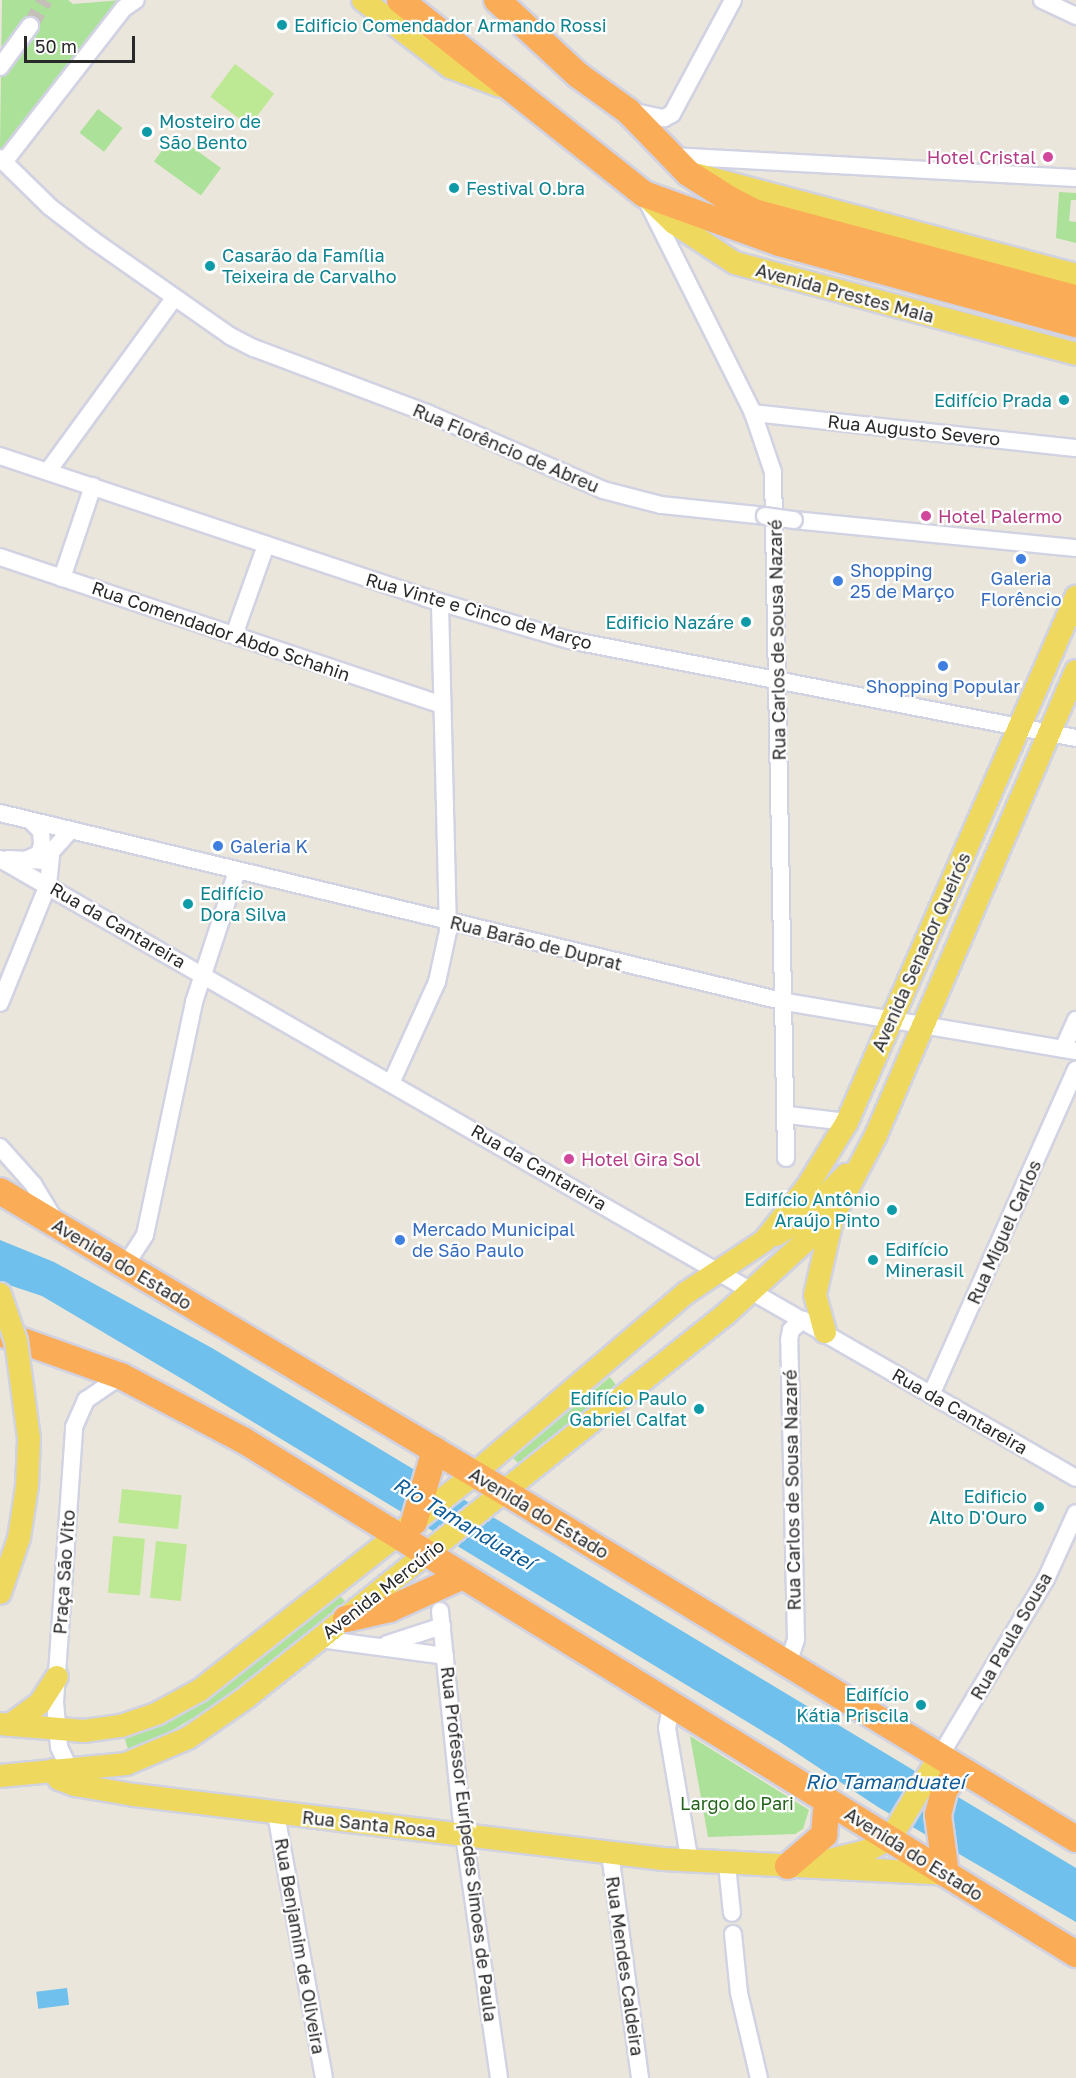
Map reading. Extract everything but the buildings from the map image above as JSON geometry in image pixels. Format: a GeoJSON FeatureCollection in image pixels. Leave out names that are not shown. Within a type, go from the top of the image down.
{"type":"FeatureCollection","features":[{"type":"Feature","properties":{"kind":"highway","name":"Avenida Prestes Maia"},"geometry":{"type":"LineString","coordinates":[[400,0],[644,194],[779,243],[1076,324]]}},
{"type":"Feature","properties":{"kind":"highway"},"geometry":{"type":"LineString","coordinates":[[501,1],[578,75],[628,111],[669,156],[688,173],[754,212],[1076,298]]}},
{"type":"Feature","properties":{"kind":"highway","name":"Avenida do Estado"},"geometry":{"type":"LineString","coordinates":[[0,1191],[125,1266],[432,1461],[474,1473],[788,1664],[946,1767],[1076,1839]]}},
{"type":"Feature","properties":{"kind":"highway","name":"Avenida do Estado"},"geometry":{"type":"LineString","coordinates":[[0,1334],[121,1377],[243,1440],[405,1529],[429,1553],[461,1577],[827,1801],[893,1834],[944,1865],[1076,1954]]}},
{"type":"Feature","properties":{"kind":"highway"},"geometry":{"type":"LineString","coordinates":[[405,1529],[432,1461]]}},
{"type":"Feature","properties":{"kind":"highway"},"geometry":{"type":"LineString","coordinates":[[346,1619],[390,1609],[461,1577]]}},
{"type":"Feature","properties":{"kind":"highway"},"geometry":{"type":"LineString","coordinates":[[944,1865],[938,1815],[944,1791],[946,1767]]}},
{"type":"Feature","properties":{"kind":"highway"},"geometry":{"type":"LineString","coordinates":[[788,1866],[824,1835],[827,1801]]}},
{"type":"Feature","properties":{"kind":"main road","name":"Avenida Prestes Maia"},"geometry":{"type":"LineString","coordinates":[[363,0],[450,67],[518,93]]}},
{"type":"Feature","properties":{"kind":"main road"},"geometry":{"type":"LineString","coordinates":[[688,173],[1076,275]]}},
{"type":"Feature","properties":{"kind":"main road","name":"Avenida Prestes Maia"},"geometry":{"type":"LineString","coordinates":[[644,194],[674,223],[735,263],[1073,353]]}},
{"type":"Feature","properties":{"kind":"main road","name":"Avenida Senador Queirós"},"geometry":{"type":"LineString","coordinates":[[716,1271],[764,1240],[807,1187],[847,1122],[1076,597]]}},
{"type":"Feature","properties":{"kind":"main road","name":"Avenida Senador Queirós"},"geometry":{"type":"LineString","coordinates":[[754,1292],[834,1215],[876,1135],[1076,671]]}},
{"type":"Feature","properties":{"kind":"main road"},"geometry":{"type":"LineString","coordinates":[[764,1240],[805,1217],[842,1179],[876,1135]]}},
{"type":"Feature","properties":{"kind":"main road"},"geometry":{"type":"LineString","coordinates":[[825,1332],[815,1295],[834,1215]]}},
{"type":"Feature","properties":{"kind":"main road","name":"Avenida Mercúrio"},"geometry":{"type":"LineString","coordinates":[[9,1727],[55,1730],[121,1726],[159,1713],[200,1690],[455,1489],[716,1271]]}},
{"type":"Feature","properties":{"kind":"main road","name":"Avenida Mercúrio"},"geometry":{"type":"LineString","coordinates":[[0,1776],[66,1775],[126,1764],[188,1738],[247,1697],[346,1619],[754,1292]]}},
{"type":"Feature","properties":{"kind":"main road"},"geometry":{"type":"LineString","coordinates":[[0,1294],[16,1341],[29,1439],[27,1486],[19,1538],[0,1593]]}},
{"type":"Feature","properties":{"kind":"main road"},"geometry":{"type":"LineString","coordinates":[[9,1727],[40,1703],[57,1677]]}},
{"type":"Feature","properties":{"kind":"main road"},"geometry":{"type":"LineString","coordinates":[[788,1866],[802,1860],[851,1856],[893,1834],[946,1767]]}},
{"type":"Feature","properties":{"kind":"main road","name":"Rua Santa Rosa"},"geometry":{"type":"LineString","coordinates":[[66,1775],[276,1814],[690,1863]]}},
{"type":"Feature","properties":{"kind":"main road"},"geometry":{"type":"LineString","coordinates":[[690,1863],[788,1866],[944,1865]]}},
{"type":"Feature","properties":{"kind":"street"},"geometry":{"type":"LineString","coordinates":[[628,111],[664,118],[672,114],[733,0]]}},
{"type":"Feature","properties":{"kind":"street"},"geometry":{"type":"LineString","coordinates":[[1042,0],[1076,16]]}},
{"type":"Feature","properties":{"kind":"street"},"geometry":{"type":"LineString","coordinates":[[2,160],[18,145],[105,31],[130,4]]}},
{"type":"Feature","properties":{"kind":"street"},"geometry":{"type":"LineString","coordinates":[[0,67],[30,26]]}},
{"type":"Feature","properties":{"kind":"street"},"geometry":{"type":"LineString","coordinates":[[669,156],[1076,178]]}},
{"type":"Feature","properties":{"kind":"street","name":"Rua Florêncio de Abreu"},"geometry":{"type":"LineString","coordinates":[[2,160],[50,207],[174,297],[254,348],[437,417],[603,490],[661,505],[1076,548]]}},
{"type":"Feature","properties":{"kind":"street","name":"Rua Carlos de Sousa Nazaré"},"geometry":{"type":"LineString","coordinates":[[644,194],[753,413],[773,471],[786,1002],[788,1115],[786,1158]]}},
{"type":"Feature","properties":{"kind":"street"},"geometry":{"type":"LineString","coordinates":[[48,471],[174,297]]}},
{"type":"Feature","properties":{"kind":"street","name":"Rua Augusto Severo"},"geometry":{"type":"LineString","coordinates":[[753,413],[1076,448]]}},
{"type":"Feature","properties":{"kind":"street","name":"Rua Vinte e Cinco de Março"},"geometry":{"type":"LineString","coordinates":[[0,456],[440,603],[569,640],[1076,738]]}},
{"type":"Feature","properties":{"kind":"street"},"geometry":{"type":"LineString","coordinates":[[62,578],[93,486]]}},
{"type":"Feature","properties":{"kind":"street"},"geometry":{"type":"LineString","coordinates":[[234,635],[266,545]]}},
{"type":"Feature","properties":{"kind":"street","name":"Rua Comendador Abdo Schahin"},"geometry":{"type":"LineString","coordinates":[[0,557],[442,705]]}},
{"type":"Feature","properties":{"kind":"street"},"geometry":{"type":"LineString","coordinates":[[392,1081],[437,982],[448,921],[440,603]]}},
{"type":"Feature","properties":{"kind":"street","name":"Rua Barão de Duprat"},"geometry":{"type":"LineString","coordinates":[[0,813],[69,832],[786,1002],[923,1023],[1070,1050]]}},
{"type":"Feature","properties":{"kind":"street"},"geometry":{"type":"LineString","coordinates":[[5,859],[39,854],[41,831],[32,822]]}},
{"type":"Feature","properties":{"kind":"street"},"geometry":{"type":"LineString","coordinates":[[5,859],[38,862],[51,855],[69,832]]}},
{"type":"Feature","properties":{"kind":"street"},"geometry":{"type":"LineString","coordinates":[[0,1003],[48,885],[51,855]]}},
{"type":"Feature","properties":{"kind":"street","name":"Rua da Cantareira"},"geometry":{"type":"LineString","coordinates":[[5,859],[1076,1478]]}},
{"type":"Feature","properties":{"kind":"street"},"geometry":{"type":"LineString","coordinates":[[125,1266],[145,1235],[202,973],[237,871]]}},
{"type":"Feature","properties":{"kind":"street"},"geometry":{"type":"LineString","coordinates":[[1070,1050],[1076,1020]]}},
{"type":"Feature","properties":{"kind":"street","name":"Rua Miguel Carlos"},"geometry":{"type":"LineString","coordinates":[[932,1395],[1076,1070]]}},
{"type":"Feature","properties":{"kind":"street"},"geometry":{"type":"LineString","coordinates":[[788,1115],[847,1122]]}},
{"type":"Feature","properties":{"kind":"street"},"geometry":{"type":"LineString","coordinates":[[0,1147],[33,1184],[58,1226]]}},
{"type":"Feature","properties":{"kind":"street","name":"Rua Carlos de Sousa Nazaré"},"geometry":{"type":"LineString","coordinates":[[788,1664],[796,1639],[789,1340],[791,1330],[803,1320]]}},
{"type":"Feature","properties":{"kind":"street","name":"Praça São Vito"},"geometry":{"type":"LineString","coordinates":[[66,1775],[55,1730],[74,1427],[86,1400],[121,1377]]}},
{"type":"Feature","properties":{"kind":"street","name":"Rua Paula Sousa"},"geometry":{"type":"LineString","coordinates":[[946,1767],[1046,1579],[1076,1513]]}},
{"type":"Feature","properties":{"kind":"street","name":"Rua Professor Eurípedes Simoes de Paula"},"geometry":{"type":"LineString","coordinates":[[383,1645],[441,1619],[464,1835],[499,2078]]}},
{"type":"Feature","properties":{"kind":"street"},"geometry":{"type":"LineString","coordinates":[[320,1639],[383,1645],[445,1656]]}},
{"type":"Feature","properties":{"kind":"street"},"geometry":{"type":"LineString","coordinates":[[671,1706],[666,1728],[690,1863]]}},
{"type":"Feature","properties":{"kind":"street","name":"Rua Benjamim de Oliveira"},"geometry":{"type":"LineString","coordinates":[[276,1814],[324,2078]]}},
{"type":"Feature","properties":{"kind":"street","name":"Rua Mendes Caldeira"},"geometry":{"type":"LineString","coordinates":[[610,1853],[640,2078]]}},
{"type":"Feature","properties":{"kind":"street"},"geometry":{"type":"LineString","coordinates":[[727,1865],[732,1913]]}},
{"type":"Feature","properties":{"kind":"street"},"geometry":{"type":"LineString","coordinates":[[733,1934],[740,1993],[759,2078]]}},
{"type":"Feature","properties":{"kind":"green space"},"geometry":{"type":"Polygon","coordinates":[[[2,0],[68,0],[73,4],[122,0],[4,152],[0,148],[2,0]]]}},
{"type":"Feature","properties":{"kind":"green space"},"geometry":{"type":"Polygon","coordinates":[[[235,64],[274,93],[249,126],[210,97],[235,64]]]}},
{"type":"Feature","properties":{"kind":"green space"},"geometry":{"type":"Polygon","coordinates":[[[98,109],[122,128],[104,152],[80,133],[98,109]]]}},
{"type":"Feature","properties":{"kind":"green space"},"geometry":{"type":"Polygon","coordinates":[[[174,134],[221,168],[201,196],[154,162],[174,134]]]}},
{"type":"Feature","properties":{"kind":"green space"},"geometry":{"type":"Polygon","coordinates":[[[1059,192],[1076,193],[1076,200],[1071,200],[1069,221],[1076,222],[1076,243],[1056,238],[1059,192]]]}},
{"type":"Feature","properties":{"kind":"green space"},"geometry":{"type":"Polygon","coordinates":[[[610,1377],[616,1385],[519,1464],[513,1458],[610,1377]]]}},
{"type":"Feature","properties":{"kind":"green space"},"geometry":{"type":"Polygon","coordinates":[[[122,1489],[182,1495],[178,1529],[118,1523],[122,1489]]]}},
{"type":"Feature","properties":{"kind":"green space"},"geometry":{"type":"Polygon","coordinates":[[[113,1536],[145,1539],[140,1596],[108,1593],[113,1536]]]}},
{"type":"Feature","properties":{"kind":"green space"},"geometry":{"type":"Polygon","coordinates":[[[156,1541],[187,1544],[181,1601],[150,1598],[156,1541]]]}},
{"type":"Feature","properties":{"kind":"green space"},"geometry":{"type":"Polygon","coordinates":[[[340,1596],[346,1602],[223,1700],[171,1731],[128,1749],[125,1739],[167,1723],[197,1705],[340,1596]]]}},
{"type":"Feature","properties":{"kind":"green space","name":"Largo do Pari"},"geometry":{"type":"Polygon","coordinates":[[[690,1736],[809,1810],[803,1829],[795,1834],[708,1837],[690,1736]]]}},
{"type":"Feature","properties":{"kind":"water","name":"Rio Tamanduateí"},"geometry":{"type":"Polygon","coordinates":[[[0,1240],[54,1262],[212,1348],[1076,1868],[1076,1922],[878,1807],[777,1740],[194,1386],[42,1296],[0,1282],[0,1240]]]}},
{"type":"Feature","properties":{"kind":"water"},"geometry":{"type":"Polygon","coordinates":[[[67,1988],[69,2005],[38,2009],[36,1992],[67,1988]]]}},
{"type":"Feature","properties":{"kind":"tunnel"},"geometry":{"type":"LineString","coordinates":[[30,26],[45,0]]}},
{"type":"Feature","properties":{"kind":"place","name":"Edificio Comendador Armando Rossi"},"geometry":{"type":"Point","coordinates":[282,25]}},
{"type":"Feature","properties":{"kind":"place","name":"Mosteiro de São Bento"},"geometry":{"type":"Point","coordinates":[147,132]}},
{"type":"Feature","properties":{"kind":"place","name":"Hotel Cristal"},"geometry":{"type":"Point","coordinates":[1048,157]}},
{"type":"Feature","properties":{"kind":"place","name":"Festival O.bra"},"geometry":{"type":"Point","coordinates":[454,188]}},
{"type":"Feature","properties":{"kind":"place","name":"Casarão da Família Teixeira de Carvalho"},"geometry":{"type":"Point","coordinates":[210,266]}},
{"type":"Feature","properties":{"kind":"place","name":"Edifício Prada"},"geometry":{"type":"Point","coordinates":[1064,400]}},
{"type":"Feature","properties":{"kind":"place","name":"Hotel Palermo"},"geometry":{"type":"Point","coordinates":[926,516]}},
{"type":"Feature","properties":{"kind":"place","name":"Galeria Florêncio"},"geometry":{"type":"Point","coordinates":[1021,559]}},
{"type":"Feature","properties":{"kind":"place","name":"Shopping 25 de Março"},"geometry":{"type":"Point","coordinates":[838,581]}},
{"type":"Feature","properties":{"kind":"place","name":"Edificio Nazáre"},"geometry":{"type":"Point","coordinates":[746,622]}},
{"type":"Feature","properties":{"kind":"place","name":"Shopping Popular"},"geometry":{"type":"Point","coordinates":[943,666]}},
{"type":"Feature","properties":{"kind":"place","name":"Galeria K"},"geometry":{"type":"Point","coordinates":[218,846]}},
{"type":"Feature","properties":{"kind":"place","name":"Edifício Dora Silva"},"geometry":{"type":"Point","coordinates":[188,904]}},
{"type":"Feature","properties":{"kind":"place","name":"Hotel Gira Sol"},"geometry":{"type":"Point","coordinates":[569,1159]}},
{"type":"Feature","properties":{"kind":"place","name":"Edifício Antônio Araújo Pinto"},"geometry":{"type":"Point","coordinates":[892,1210]}},
{"type":"Feature","properties":{"kind":"place","name":"Mercado Municipal de São Paulo"},"geometry":{"type":"Point","coordinates":[400,1240]}},
{"type":"Feature","properties":{"kind":"place","name":"Edifício Minerasil"},"geometry":{"type":"Point","coordinates":[873,1260]}},
{"type":"Feature","properties":{"kind":"place","name":"Edifício Paulo Gabriel Calfat"},"geometry":{"type":"Point","coordinates":[699,1409]}},
{"type":"Feature","properties":{"kind":"place","name":"Edificio Alto D'Ouro"},"geometry":{"type":"Point","coordinates":[1039,1507]}},
{"type":"Feature","properties":{"kind":"place","name":"Edifício Kátia Priscila"},"geometry":{"type":"Point","coordinates":[921,1705]}}]}
